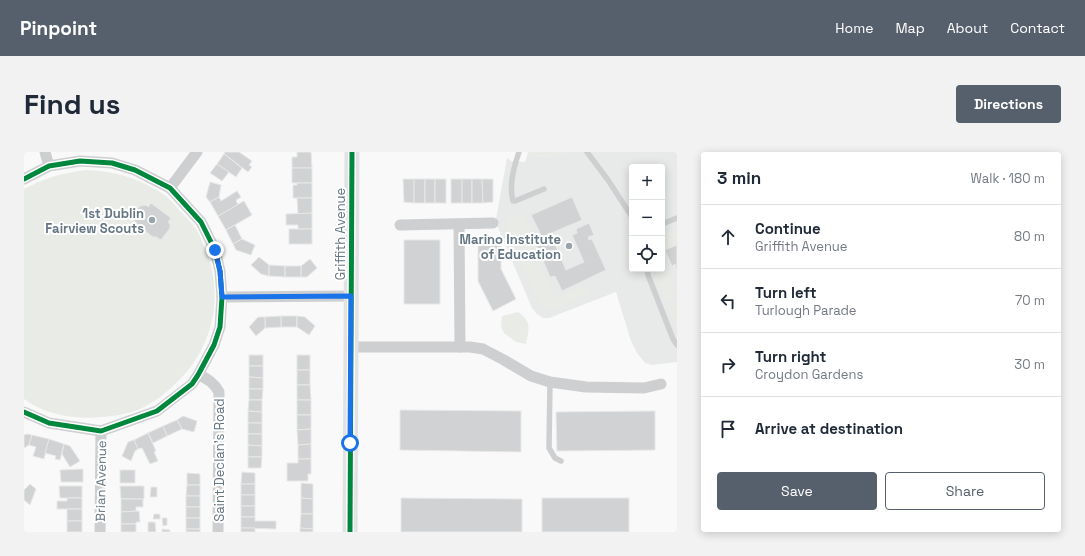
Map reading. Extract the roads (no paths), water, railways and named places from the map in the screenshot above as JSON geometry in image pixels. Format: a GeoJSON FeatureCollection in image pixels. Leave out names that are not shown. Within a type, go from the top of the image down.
{"type":"FeatureCollection","features":[{"type":"Feature","properties":{"kind":"main road","name":"Griffith Avenue"},"geometry":{"type":"LineString","coordinates":[[350,532],[352,152]]}},
{"type":"Feature","properties":{"kind":"street"},"geometry":{"type":"LineString","coordinates":[[45,152],[49,166]]}},
{"type":"Feature","properties":{"kind":"street"},"geometry":{"type":"LineString","coordinates":[[170,188],[197,152]]}},
{"type":"Feature","properties":{"kind":"street"},"geometry":{"type":"LineString","coordinates":[[24,179],[49,166],[80,162],[112,163],[135,170],[170,188],[201,222],[215,250],[220,271],[222,297],[220,327],[214,345],[198,375],[192,384],[157,412],[101,431],[49,423],[24,412]]}},
{"type":"Feature","properties":{"kind":"street"},"geometry":{"type":"LineString","coordinates":[[400,225],[493,223]]}},
{"type":"Feature","properties":{"kind":"street"},"geometry":{"type":"LineString","coordinates":[[459,224],[460,347]]}},
{"type":"Feature","properties":{"kind":"street"},"geometry":{"type":"LineString","coordinates":[[222,297],[351,296]]}},
{"type":"Feature","properties":{"kind":"street"},"geometry":{"type":"LineString","coordinates":[[350,347],[470,347],[483,349],[532,376],[550,382],[586,387],[644,388],[661,384]]}},
{"type":"Feature","properties":{"kind":"street","name":"Saint Declan's Road"},"geometry":{"type":"LineString","coordinates":[[198,375],[205,377],[214,384],[219,392],[218,532]]}},
{"type":"Feature","properties":{"kind":"street","name":"Brian Avenue"},"geometry":{"type":"LineString","coordinates":[[100,532],[101,431]]}},
{"type":"Feature","properties":{"kind":"lane"},"geometry":{"type":"LineString","coordinates":[[519,152],[513,182],[512,195],[514,201],[544,189]]}},
{"type":"Feature","properties":{"kind":"lane"},"geometry":{"type":"LineString","coordinates":[[587,152],[608,180],[629,212]]}},
{"type":"Feature","properties":{"kind":"lane"},"geometry":{"type":"LineString","coordinates":[[665,223],[677,218]]}},
{"type":"Feature","properties":{"kind":"lane"},"geometry":{"type":"LineString","coordinates":[[648,272],[670,332],[677,345]]}},
{"type":"Feature","properties":{"kind":"lane"},"geometry":{"type":"LineString","coordinates":[[550,382],[549,448],[555,458],[561,461]]}},
{"type":"Feature","properties":{"kind":"place","name":"1st Dublin Fairview Scouts"},"geometry":{"type":"Point","coordinates":[152,220]}},
{"type":"Feature","properties":{"kind":"place","name":"Marino Institute of Education"},"geometry":{"type":"Point","coordinates":[569,246]}}]}
